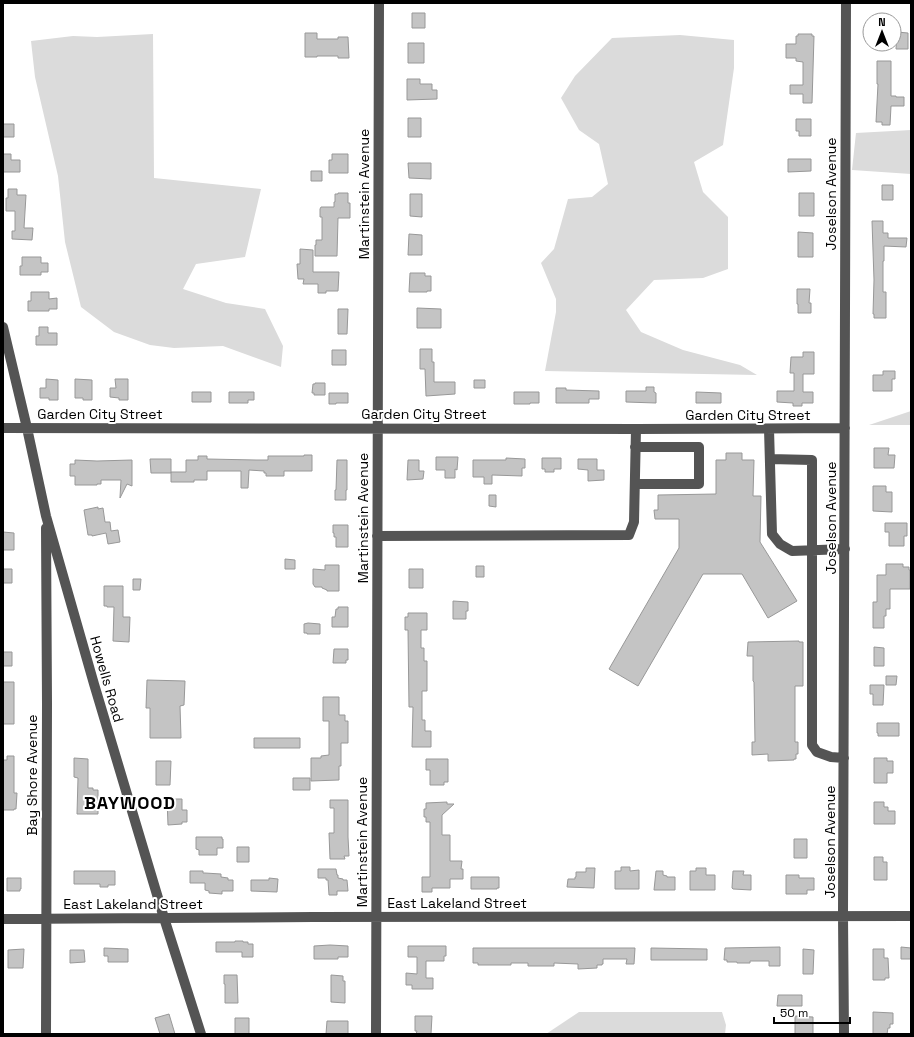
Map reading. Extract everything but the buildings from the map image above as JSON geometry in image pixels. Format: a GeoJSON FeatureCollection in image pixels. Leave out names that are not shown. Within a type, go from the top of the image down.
{"type":"FeatureCollection","features":[{"type":"Feature","properties":{"kind":"street","name":"Martinstein Avenue"},"geometry":{"type":"LineString","coordinates":[[376,1034],[379,3]]}},
{"type":"Feature","properties":{"kind":"street","name":"Joselson Avenue"},"geometry":{"type":"LineString","coordinates":[[844,1034],[843,916],[846,3]]}},
{"type":"Feature","properties":{"kind":"street","name":"Howells Road"},"geometry":{"type":"LineString","coordinates":[[3,327],[46,516],[94,684],[164,918],[201,1034]]}},
{"type":"Feature","properties":{"kind":"street","name":"Garden City Street"},"geometry":{"type":"LineString","coordinates":[[3,428],[845,428]]}},
{"type":"Feature","properties":{"kind":"street"},"geometry":{"type":"LineString","coordinates":[[769,428],[772,534],[780,544],[792,551],[845,549]]}},
{"type":"Feature","properties":{"kind":"street"},"geometry":{"type":"LineString","coordinates":[[377,536],[629,535],[634,522],[636,429]]}},
{"type":"Feature","properties":{"kind":"street"},"geometry":{"type":"LineString","coordinates":[[635,447],[699,447],[699,484],[635,484]]}},
{"type":"Feature","properties":{"kind":"street"},"geometry":{"type":"LineString","coordinates":[[770,459],[812,460],[812,745],[817,752],[831,757],[844,758]]}},
{"type":"Feature","properties":{"kind":"street","name":"Bay Shore Avenue"},"geometry":{"type":"LineString","coordinates":[[46,516],[46,1034]]}},
{"type":"Feature","properties":{"kind":"street","name":"East Lakeland Street"},"geometry":{"type":"LineString","coordinates":[[3,919],[911,916]]}},
{"type":"Feature","properties":{"kind":"shaded area"},"geometry":{"type":"Polygon","coordinates":[[[153,34],[154,178],[261,189],[245,257],[196,264],[183,289],[226,303],[265,309],[283,346],[281,367],[223,346],[174,348],[150,345],[114,332],[81,307],[65,242],[58,176],[35,77],[31,41],[73,36],[97,37],[153,34]]]}},
{"type":"Feature","properties":{"kind":"shaded area"},"geometry":{"type":"Polygon","coordinates":[[[680,35],[734,40],[734,68],[723,145],[694,162],[703,192],[728,217],[728,269],[703,278],[654,280],[626,310],[641,332],[683,350],[740,365],[757,375],[545,371],[556,312],[556,299],[541,263],[554,249],[568,199],[592,197],[608,184],[599,144],[579,130],[561,98],[575,76],[612,38],[680,35]]]}},
{"type":"Feature","properties":{"kind":"shaded area"},"geometry":{"type":"Polygon","coordinates":[[[911,130],[911,174],[852,170],[856,133],[911,130]]]}},
{"type":"Feature","properties":{"kind":"shaded area"},"geometry":{"type":"Polygon","coordinates":[[[911,411],[911,425],[869,425],[911,411]]]}},
{"type":"Feature","properties":{"kind":"shaded area"},"geometry":{"type":"Polygon","coordinates":[[[579,1012],[722,1012],[726,1025],[725,1034],[546,1034],[579,1012]]]}},
{"type":"Feature","properties":{"kind":"district","name":"BAYWOOD"},"geometry":{"type":"Point","coordinates":[130,802]}}]}
